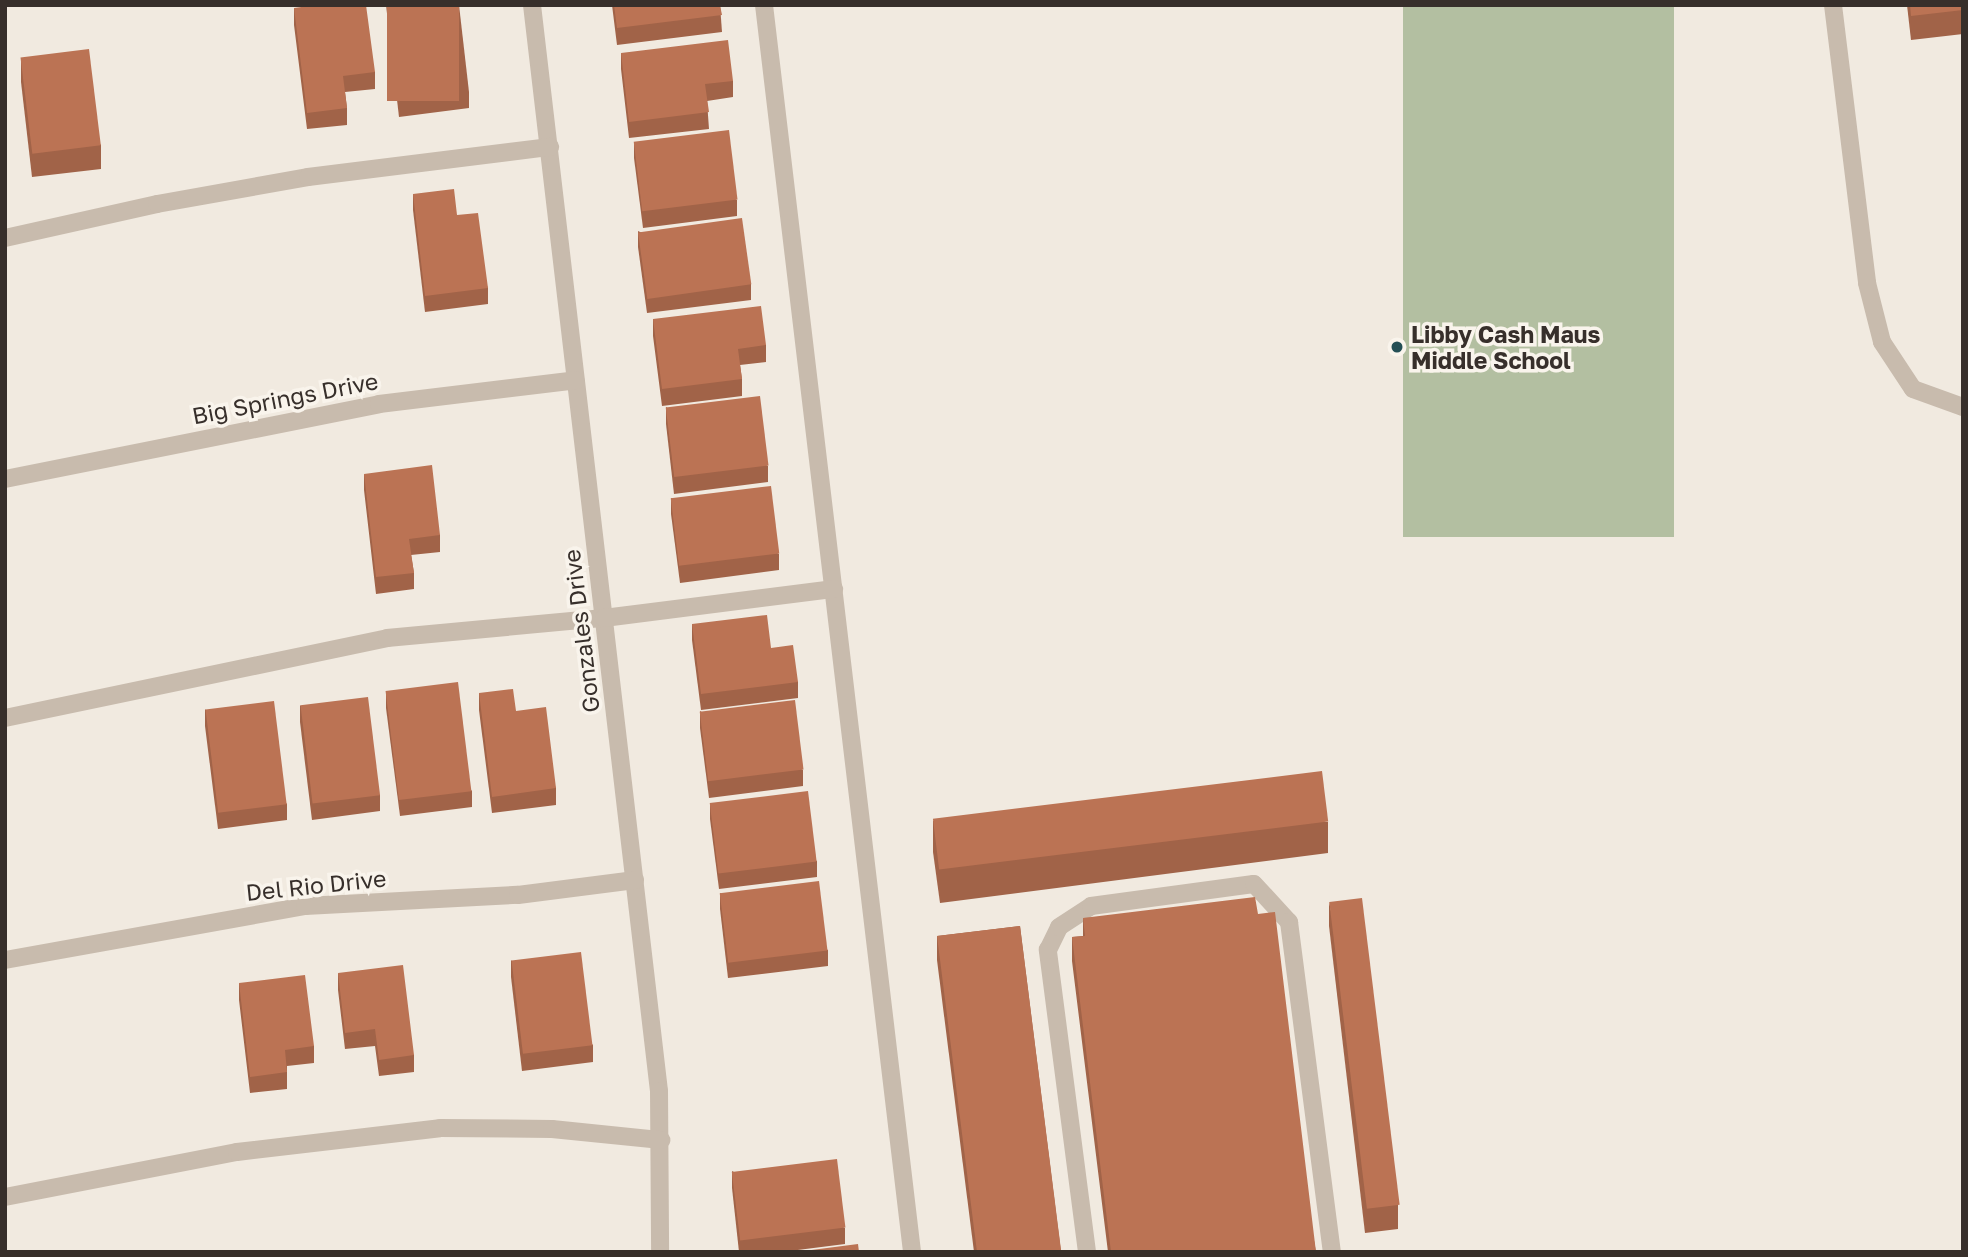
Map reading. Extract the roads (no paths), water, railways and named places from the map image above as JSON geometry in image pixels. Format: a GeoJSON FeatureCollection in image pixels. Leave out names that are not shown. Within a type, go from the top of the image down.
{"type":"FeatureCollection","features":[{"type":"Feature","properties":{"kind":"street","name":"Gonzales Drive"},"geometry":{"type":"LineString","coordinates":[[532,5],[635,880],[661,1140],[660,1252]]}},
{"type":"Feature","properties":{"kind":"street"},"geometry":{"type":"LineString","coordinates":[[764,5],[912,1252]]}},
{"type":"Feature","properties":{"kind":"street"},"geometry":{"type":"LineString","coordinates":[[1833,5],[1867,283],[1882,342],[1913,389],[1963,407]]}},
{"type":"Feature","properties":{"kind":"street"},"geometry":{"type":"LineString","coordinates":[[5,238],[308,177],[550,147]]}},
{"type":"Feature","properties":{"kind":"street","name":"Big Springs Drive"},"geometry":{"type":"LineString","coordinates":[[5,479],[379,404],[576,380]]}},
{"type":"Feature","properties":{"kind":"street"},"geometry":{"type":"LineString","coordinates":[[5,718],[387,638],[604,618],[834,589]]}},
{"type":"Feature","properties":{"kind":"street","name":"Del Rio Drive"},"geometry":{"type":"LineString","coordinates":[[5,960],[305,906],[518,895],[635,880]]}},
{"type":"Feature","properties":{"kind":"street"},"geometry":{"type":"LineString","coordinates":[[1087,1252],[1048,950],[1059,927],[1091,906],[1254,884],[1289,922],[1332,1252]]}},
{"type":"Feature","properties":{"kind":"street"},"geometry":{"type":"LineString","coordinates":[[5,1197],[237,1152],[440,1128],[552,1129],[661,1140]]}},
{"type":"Feature","properties":{"kind":"place","name":"Libby Cash Maus Middle School"},"geometry":{"type":"Point","coordinates":[1397,347]}}]}
